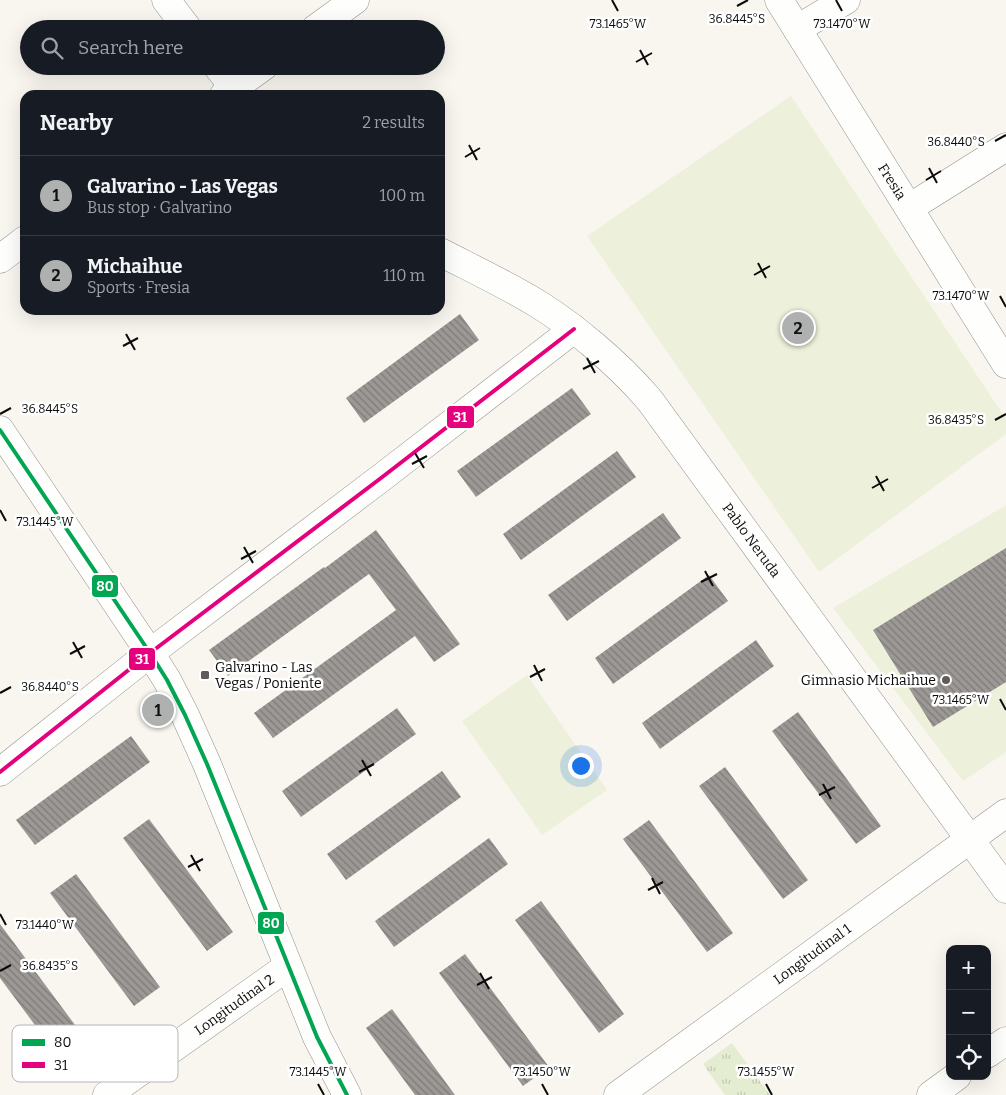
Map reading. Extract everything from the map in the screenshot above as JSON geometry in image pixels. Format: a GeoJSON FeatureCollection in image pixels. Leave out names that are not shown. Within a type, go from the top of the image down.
{"type":"FeatureCollection","features":[{"type":"Feature","properties":{"kind":"street"},"geometry":{"type":"LineString","coordinates":[[166,0],[181,20]]}},
{"type":"Feature","properties":{"kind":"street"},"geometry":{"type":"LineString","coordinates":[[328,20],[355,0]]}},
{"type":"Feature","properties":{"kind":"street","name":"Fresia"},"geometry":{"type":"LineString","coordinates":[[779,0],[1006,364]]}},
{"type":"Feature","properties":{"kind":"street"},"geometry":{"type":"LineString","coordinates":[[797,29],[846,0]]}},
{"type":"Feature","properties":{"kind":"street"},"geometry":{"type":"LineString","coordinates":[[222,75],[231,90]]}},
{"type":"Feature","properties":{"kind":"street"},"geometry":{"type":"LineString","coordinates":[[236,90],[254,75]]}},
{"type":"Feature","properties":{"kind":"street"},"geometry":{"type":"LineString","coordinates":[[909,208],[1006,147]]}},
{"type":"Feature","properties":{"kind":"street"},"geometry":{"type":"LineString","coordinates":[[0,258],[20,244]]}},
{"type":"Feature","properties":{"kind":"street","name":"Pablo Neruda"},"geometry":{"type":"LineString","coordinates":[[445,254],[504,284],[540,305],[574,329],[623,372],[652,404],[1006,889]]}},
{"type":"Feature","properties":{"kind":"street"},"geometry":{"type":"LineString","coordinates":[[0,772],[150,653],[574,329]]}},
{"type":"Feature","properties":{"kind":"street"},"geometry":{"type":"LineString","coordinates":[[0,430],[167,680],[207,764],[287,967],[317,1037],[347,1095]]}},
{"type":"Feature","properties":{"kind":"street","name":"Longitudinal 1"},"geometry":{"type":"LineString","coordinates":[[618,1095],[1006,813]]}},
{"type":"Feature","properties":{"kind":"street","name":"Longitudinal 2"},"geometry":{"type":"LineString","coordinates":[[178,1045],[287,967]]}},
{"type":"Feature","properties":{"kind":"street"},"geometry":{"type":"LineString","coordinates":[[991,1051],[1006,1041]]}},
{"type":"Feature","properties":{"kind":"street"},"geometry":{"type":"LineString","coordinates":[[931,1095],[952,1080]]}},
{"type":"Feature","properties":{"kind":"street","name":"Longitudinal 2"},"geometry":{"type":"LineString","coordinates":[[107,1095],[125,1082]]}},
{"type":"Feature","properties":{"kind":"green space"},"geometry":{"type":"Polygon","coordinates":[[[791,96],[1006,419],[1006,434],[819,572],[587,236],[791,96]]]}},
{"type":"Feature","properties":{"kind":"green space","name":"Gimnasio Michaihue"},"geometry":{"type":"Polygon","coordinates":[[[1006,505],[1006,752],[963,781],[833,608],[1006,505]]]}},
{"type":"Feature","properties":{"kind":"green space"},"geometry":{"type":"Polygon","coordinates":[[[527,675],[607,790],[542,835],[462,721],[527,675]]]}},
{"type":"Feature","properties":{"kind":"green space"},"geometry":{"type":"Polygon","coordinates":[[[732,1043],[770,1095],[725,1095],[703,1064],[732,1043]]]}},
{"type":"Feature","properties":{"kind":"building"},"geometry":{"type":"Polygon","coordinates":[[[460,314],[479,340],[364,423],[346,398],[460,314]]]}},
{"type":"Feature","properties":{"kind":"building"},"geometry":{"type":"Polygon","coordinates":[[[572,388],[591,414],[476,497],[457,471],[572,388]]]}},
{"type":"Feature","properties":{"kind":"building"},"geometry":{"type":"Polygon","coordinates":[[[617,451],[636,477],[521,560],[503,534],[617,451]]]}},
{"type":"Feature","properties":{"kind":"building"},"geometry":{"type":"Polygon","coordinates":[[[663,513],[681,538],[567,621],[548,595],[663,513]]]}},
{"type":"Feature","properties":{"kind":"building"},"geometry":{"type":"Polygon","coordinates":[[[376,530],[460,644],[434,662],[415,636],[273,738],[254,713],[396,610],[369,574],[228,676],[209,650],[376,530]]]}},
{"type":"Feature","properties":{"kind":"building"},"geometry":{"type":"Polygon","coordinates":[[[1006,548],[1006,682],[933,727],[873,630],[1006,548]]]}},
{"type":"Feature","properties":{"kind":"building"},"geometry":{"type":"Polygon","coordinates":[[[709,575],[728,601],[613,684],[595,658],[709,575]]]}},
{"type":"Feature","properties":{"kind":"building"},"geometry":{"type":"Polygon","coordinates":[[[756,640],[774,666],[660,749],[642,723],[756,640]]]}},
{"type":"Feature","properties":{"kind":"building"},"geometry":{"type":"Polygon","coordinates":[[[397,708],[416,734],[301,817],[282,791],[397,708]]]}},
{"type":"Feature","properties":{"kind":"building"},"geometry":{"type":"Polygon","coordinates":[[[798,712],[881,826],[856,844],[772,731],[798,712]]]}},
{"type":"Feature","properties":{"kind":"building"},"geometry":{"type":"Polygon","coordinates":[[[131,736],[150,762],[35,845],[16,820],[131,736]]]}},
{"type":"Feature","properties":{"kind":"building"},"geometry":{"type":"Polygon","coordinates":[[[725,767],[808,880],[783,899],[699,786],[725,767]]]}},
{"type":"Feature","properties":{"kind":"building"},"geometry":{"type":"Polygon","coordinates":[[[442,771],[461,797],[346,880],[327,854],[442,771]]]}},
{"type":"Feature","properties":{"kind":"building"},"geometry":{"type":"Polygon","coordinates":[[[149,819],[233,932],[207,951],[123,838],[149,819]]]}},
{"type":"Feature","properties":{"kind":"building"},"geometry":{"type":"Polygon","coordinates":[[[649,820],[733,933],[707,952],[623,839],[649,820]]]}},
{"type":"Feature","properties":{"kind":"building"},"geometry":{"type":"Polygon","coordinates":[[[489,838],[508,864],[394,947],[375,921],[489,838]]]}},
{"type":"Feature","properties":{"kind":"building"},"geometry":{"type":"Polygon","coordinates":[[[76,874],[160,987],[134,1006],[50,893],[76,874]]]}},
{"type":"Feature","properties":{"kind":"building"},"geometry":{"type":"Polygon","coordinates":[[[541,901],[624,1014],[599,1033],[515,920],[541,901]]]}},
{"type":"Feature","properties":{"kind":"building"},"geometry":{"type":"Polygon","coordinates":[[[0,924],[75,1025],[35,1025],[0,978],[0,924]]]}},
{"type":"Feature","properties":{"kind":"building"},"geometry":{"type":"Polygon","coordinates":[[[465,954],[549,1067],[523,1086],[439,973],[465,954]]]}},
{"type":"Feature","properties":{"kind":"building"},"geometry":{"type":"Polygon","coordinates":[[[392,1009],[455,1095],[415,1095],[366,1028],[392,1009]]]}},
{"type":"Feature","properties":{"kind":"transit line","name":"31"},"geometry":{"type":"LineString","coordinates":[[0,772],[150,653],[574,329]]}},
{"type":"Feature","properties":{"kind":"transit line","name":"80"},"geometry":{"type":"LineString","coordinates":[[0,430],[167,680],[207,764],[317,1037],[347,1095]]}},
{"type":"Feature","properties":{"kind":"place","name":"Michaihue"},"geometry":{"type":"Point","coordinates":[798,328]}},
{"type":"Feature","properties":{"kind":"place","name":"Galvarino - Las Vegas / Poniente"},"geometry":{"type":"Point","coordinates":[205,675]}},
{"type":"Feature","properties":{"kind":"place","name":"Gimnasio Michaihue"},"geometry":{"type":"Point","coordinates":[946,680]}},
{"type":"Feature","properties":{"kind":"place","name":"Galvarino - Las Vegas"},"geometry":{"type":"Point","coordinates":[158,710]}}]}
